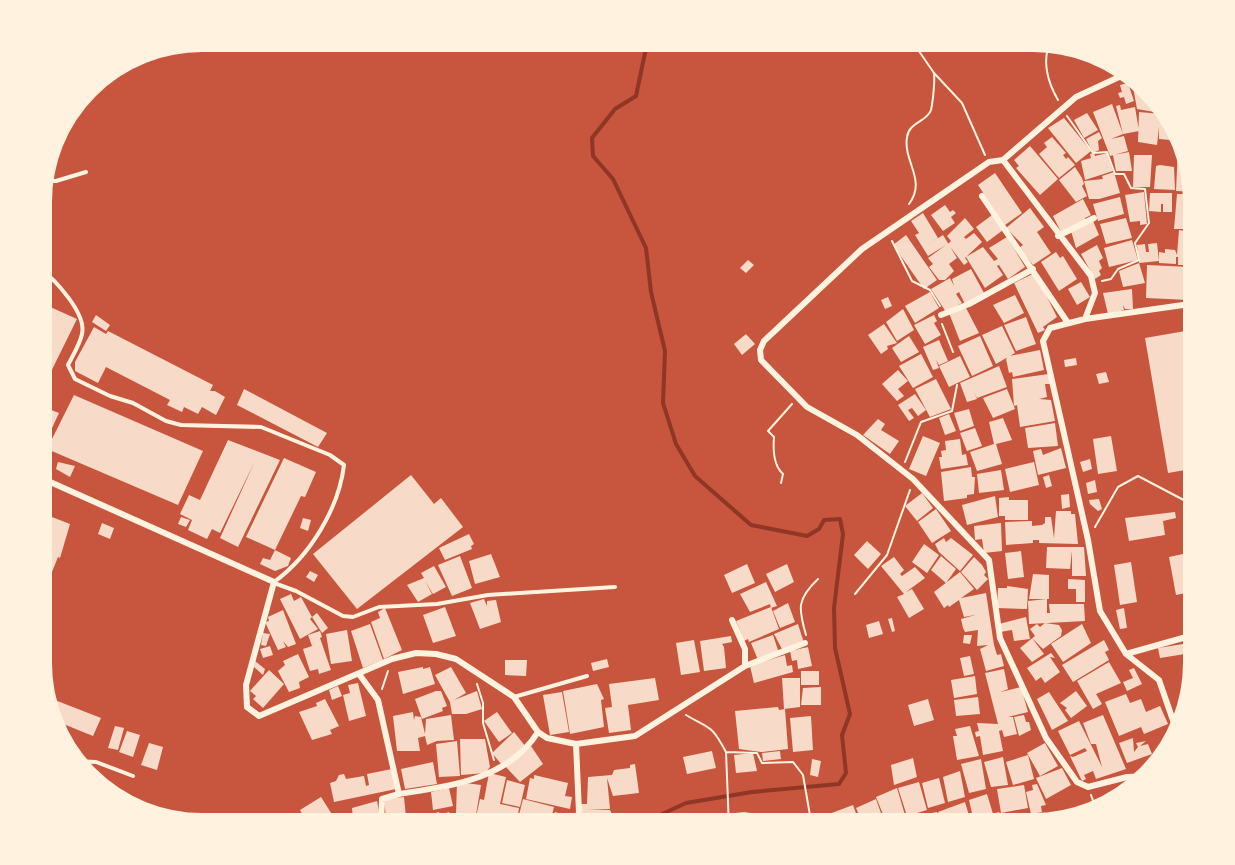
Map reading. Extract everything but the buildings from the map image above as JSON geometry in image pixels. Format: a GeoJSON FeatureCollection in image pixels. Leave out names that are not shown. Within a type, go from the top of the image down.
{"type":"FeatureCollection","features":[{"type":"Feature","properties":{"kind":"street"},"geometry":{"type":"LineString","coordinates":[[1121,76],[1076,97],[1003,160],[989,162],[862,249],[764,341],[760,350],[761,360],[807,407],[857,435],[913,479],[989,560],[1000,638],[1046,738],[1077,782],[1088,787],[1137,777]]}},
{"type":"Feature","properties":{"kind":"street"},"geometry":{"type":"LineString","coordinates":[[1003,160],[1058,236],[1091,276],[1095,294],[1085,319]]}},
{"type":"Feature","properties":{"kind":"street"},"geometry":{"type":"LineString","coordinates":[[982,196],[1068,323]]}},
{"type":"Feature","properties":{"kind":"street"},"geometry":{"type":"LineString","coordinates":[[1058,236],[1094,218]]}},
{"type":"Feature","properties":{"kind":"street"},"geometry":{"type":"LineString","coordinates":[[941,315],[969,304],[1033,269]]}},
{"type":"Feature","properties":{"kind":"street"},"geometry":{"type":"LineString","coordinates":[[1174,724],[1159,680],[1126,654],[1100,611],[1088,540],[1043,341],[1050,328],[1068,323],[1187,304]]}},
{"type":"Feature","properties":{"kind":"street"},"geometry":{"type":"LineString","coordinates":[[48,481],[274,582],[246,685],[247,707],[259,716],[392,659],[416,653],[436,654],[456,660],[514,697],[538,732],[547,738],[576,744],[635,736],[745,666],[806,643]]}},
{"type":"Feature","properties":{"kind":"street"},"geometry":{"type":"LineString","coordinates":[[732,620],[745,649],[745,666]]}},
{"type":"Feature","properties":{"kind":"street"},"geometry":{"type":"LineString","coordinates":[[1126,654],[1187,637]]}},
{"type":"Feature","properties":{"kind":"street"},"geometry":{"type":"LineString","coordinates":[[359,674],[378,700],[399,794]]}},
{"type":"Feature","properties":{"kind":"street"},"geometry":{"type":"LineString","coordinates":[[381,817],[382,799],[477,780],[497,770],[522,752],[538,732]]}},
{"type":"Feature","properties":{"kind":"street"},"geometry":{"type":"LineString","coordinates":[[576,744],[578,817]]}},
{"type":"Feature","properties":{"kind":"lane"},"geometry":{"type":"LineString","coordinates":[[49,181],[86,172]]}},
{"type":"Feature","properties":{"kind":"lane"},"geometry":{"type":"LineString","coordinates":[[48,275],[79,315],[82,325],[82,333],[68,365],[75,379],[110,396],[133,403],[165,421],[181,425],[261,427],[330,455],[344,465],[340,489],[332,509],[303,554],[274,582],[343,616],[353,617],[379,607],[437,604],[488,595],[615,587]]}},
{"type":"Feature","properties":{"kind":"lane"},"geometry":{"type":"LineString","coordinates":[[514,697],[587,676]]}},
{"type":"Feature","properties":{"kind":"lane"},"geometry":{"type":"LineString","coordinates":[[84,761],[96,762],[134,776]]}},
{"type":"Feature","properties":{"kind":"path"},"geometry":{"type":"LineString","coordinates":[[917,48],[934,73],[962,103],[976,140],[989,162]]}},
{"type":"Feature","properties":{"kind":"path"},"geometry":{"type":"LineString","coordinates":[[1049,49],[1047,63],[1048,83],[1062,108],[1093,153],[1107,152],[1116,174],[1124,174],[1131,188],[1144,189],[1149,223],[1135,243],[1138,262],[1118,269],[1111,279],[1101,281],[1095,294]]}},
{"type":"Feature","properties":{"kind":"path"},"geometry":{"type":"LineString","coordinates":[[907,208],[917,189],[906,138],[910,128],[931,110],[936,83],[934,73]]}},
{"type":"Feature","properties":{"kind":"path"},"geometry":{"type":"LineString","coordinates":[[896,226],[891,236],[892,244],[912,281],[930,290],[941,315],[944,333],[953,352]]}},
{"type":"Feature","properties":{"kind":"path"},"geometry":{"type":"LineString","coordinates":[[900,469],[914,444],[921,422],[952,411],[957,385]]}},
{"type":"Feature","properties":{"kind":"path"},"geometry":{"type":"LineString","coordinates":[[781,483],[783,474],[776,466],[772,445],[774,437],[768,431],[796,396]]}},
{"type":"Feature","properties":{"kind":"path"},"geometry":{"type":"LineString","coordinates":[[1088,540],[1118,487],[1138,476],[1187,502]]}},
{"type":"Feature","properties":{"kind":"path"},"geometry":{"type":"LineString","coordinates":[[855,594],[887,555],[913,479]]}},
{"type":"Feature","properties":{"kind":"path"},"geometry":{"type":"LineString","coordinates":[[806,643],[807,637],[800,613],[803,593],[818,579]]}},
{"type":"Feature","properties":{"kind":"path"},"geometry":{"type":"LineString","coordinates":[[378,700],[392,659]]}},
{"type":"Feature","properties":{"kind":"path"},"geometry":{"type":"LineString","coordinates":[[473,670],[483,703],[486,735],[497,770]]}},
{"type":"Feature","properties":{"kind":"path"},"geometry":{"type":"LineString","coordinates":[[680,708],[687,715],[707,724],[716,733],[726,752],[729,817]]}},
{"type":"Feature","properties":{"kind":"path"},"geometry":{"type":"LineString","coordinates":[[726,752],[757,753],[762,763],[793,762],[803,775],[810,817]]}},
{"type":"Feature","properties":{"kind":"path"},"geometry":{"type":"LineString","coordinates":[[1088,787],[1094,804]]}},
{"type":"Feature","properties":{"kind":"waterway"},"geometry":{"type":"LineString","coordinates":[[646,48],[636,96],[615,109],[592,138],[593,156],[613,179],[646,248],[651,292],[665,351],[663,403],[676,444],[695,476],[751,525],[807,536],[819,529],[824,520],[840,519],[843,534],[834,608],[835,648],[850,714],[842,735],[846,773],[839,784],[752,792],[686,803],[656,817]]}}]}
